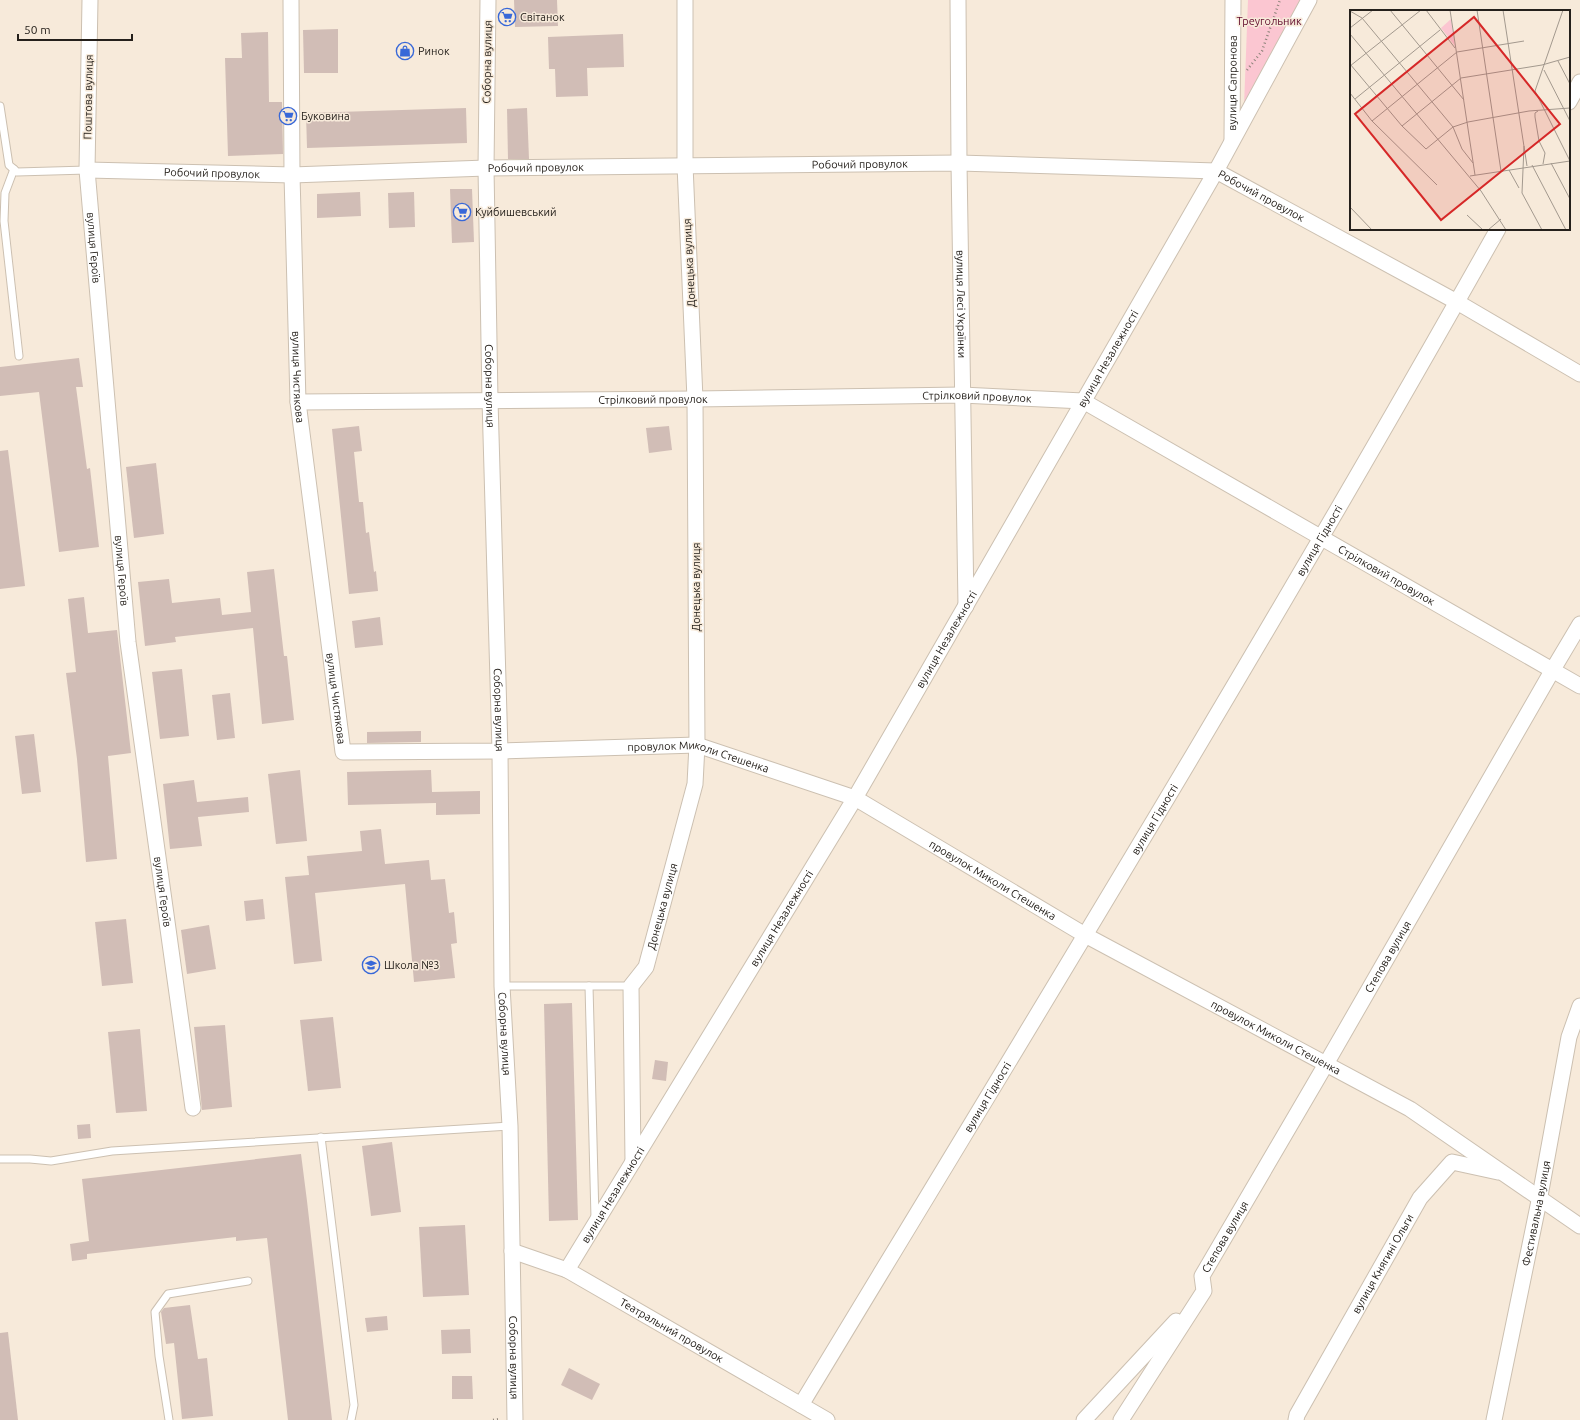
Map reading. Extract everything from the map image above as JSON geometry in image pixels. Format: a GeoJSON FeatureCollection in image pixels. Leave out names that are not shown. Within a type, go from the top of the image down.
{"type":"FeatureCollection","features":[{"type":"Feature","properties":{"kind":"street","name":"Поштова вулиця"},"geometry":{"type":"LineString","coordinates":[[87,170],[90,0]]}},
{"type":"Feature","properties":{"kind":"street","name":"вулиця Чистякова"},"geometry":{"type":"LineString","coordinates":[[291,0],[292,175],[298,402],[343,752]]}},
{"type":"Feature","properties":{"kind":"street","name":"Соборна вулиця"},"geometry":{"type":"LineString","coordinates":[[488,0],[486,168],[490,400],[500,751],[502,986],[510,1126],[515,1420]]}},
{"type":"Feature","properties":{"kind":"street","name":"Донецька вулиця"},"geometry":{"type":"LineString","coordinates":[[631,986],[646,967],[695,784],[697,745],[695,399],[685,165],[684,0]]}},
{"type":"Feature","properties":{"kind":"street","name":"вулиця Лесі Українки"},"geometry":{"type":"LineString","coordinates":[[958,0],[962,395],[966,607]]}},
{"type":"Feature","properties":{"kind":"street","name":"вулиця Сапронова"},"geometry":{"type":"LineString","coordinates":[[1232,141],[1233,0]]}},
{"type":"Feature","properties":{"kind":"street","name":"вулиця Незалежності"},"geometry":{"type":"LineString","coordinates":[[567,1270],[855,798],[1216,171],[1309,0]]}},
{"type":"Feature","properties":{"kind":"street"},"geometry":{"type":"LineString","coordinates":[[1570,100],[1580,82]]}},
{"type":"Feature","properties":{"kind":"street","name":"Робочий провулок"},"geometry":{"type":"LineString","coordinates":[[87,170],[292,175],[486,168],[959,163],[1216,171],[1456,302],[1580,374]]}},
{"type":"Feature","properties":{"kind":"street","name":"вулиця Героїв"},"geometry":{"type":"LineString","coordinates":[[87,170],[128,642],[193,1108]]}},
{"type":"Feature","properties":{"kind":"street","name":"вулиця Гідності"},"geometry":{"type":"LineString","coordinates":[[801,1405],[1085,935],[1320,538],[1497,230]]}},
{"type":"Feature","properties":{"kind":"street","name":"Стрілковий провулок"},"geometry":{"type":"LineString","coordinates":[[298,402],[962,395],[1083,401],[1580,686]]}},
{"type":"Feature","properties":{"kind":"street","name":"Степова вулиця"},"geometry":{"type":"LineString","coordinates":[[1204,1291],[1202,1276],[1580,624]]}},
{"type":"Feature","properties":{"kind":"street","name":"провулок Миколи Стешенка"},"geometry":{"type":"LineString","coordinates":[[343,752],[500,751],[697,745],[855,798],[1085,935],[1410,1109],[1540,1196],[1580,1226]]}},
{"type":"Feature","properties":{"kind":"street"},"geometry":{"type":"LineString","coordinates":[[631,986],[633,1162]]}},
{"type":"Feature","properties":{"kind":"street","name":"Фестивальна вулиця"},"geometry":{"type":"LineString","coordinates":[[1494,1420],[1540,1196],[1569,1037],[1580,1006]]}},
{"type":"Feature","properties":{"kind":"street","name":"вулиця Княгині Ольги"},"geometry":{"type":"LineString","coordinates":[[1296,1420],[1420,1198],[1452,1162],[1507,1174]]}},
{"type":"Feature","properties":{"kind":"street","name":"Театральний провулок"},"geometry":{"type":"LineString","coordinates":[[512,1251],[567,1270],[827,1420]]}},
{"type":"Feature","properties":{"kind":"street"},"geometry":{"type":"LineString","coordinates":[[1084,1420],[1204,1291]]}},
{"type":"Feature","properties":{"kind":"street"},"geometry":{"type":"LineString","coordinates":[[1121,1420],[1204,1291]]}},
{"type":"Feature","properties":{"kind":"lane"},"geometry":{"type":"LineString","coordinates":[[0,106],[9,166],[17,172],[87,170]]}},
{"type":"Feature","properties":{"kind":"lane"},"geometry":{"type":"LineString","coordinates":[[14,169],[5,193],[4,221],[19,356]]}},
{"type":"Feature","properties":{"kind":"lane"},"geometry":{"type":"LineString","coordinates":[[502,986],[631,986]]}},
{"type":"Feature","properties":{"kind":"lane"},"geometry":{"type":"LineString","coordinates":[[589,986],[595,1224]]}},
{"type":"Feature","properties":{"kind":"lane"},"geometry":{"type":"LineString","coordinates":[[0,1159],[51,1161],[112,1151],[510,1126]]}},
{"type":"Feature","properties":{"kind":"lane"},"geometry":{"type":"LineString","coordinates":[[321,1137],[354,1405],[351,1420]]}},
{"type":"Feature","properties":{"kind":"lane"},"geometry":{"type":"LineString","coordinates":[[169,1420],[159,1356],[155,1312],[168,1294],[248,1281]]}},
{"type":"Feature","properties":{"kind":"path"},"geometry":{"type":"LineString","coordinates":[[1232,89],[1262,51],[1280,0]]}},
{"type":"Feature","properties":{"kind":"path"},"geometry":{"type":"LineString","coordinates":[[493,1420],[500,1420]]}},
{"type":"Feature","properties":{"kind":"green space","name":"Треугольник"},"geometry":{"type":"Polygon","coordinates":[[[1248,0],[1307,0],[1244,106],[1248,0]]]}},
{"type":"Feature","properties":{"kind":"building"},"geometry":{"type":"Polygon","coordinates":[[[514,0],[557,0],[558,26],[515,27],[514,0]]]}},
{"type":"Feature","properties":{"kind":"building"},"geometry":{"type":"Polygon","coordinates":[[[338,29],[338,73],[304,73],[303,30],[338,29]]]}},
{"type":"Feature","properties":{"kind":"building"},"geometry":{"type":"Polygon","coordinates":[[[268,32],[269,102],[282,102],[283,154],[228,156],[225,58],[242,58],[241,33],[268,32]]]}},
{"type":"Feature","properties":{"kind":"building"},"geometry":{"type":"Polygon","coordinates":[[[623,34],[624,67],[587,68],[588,96],[556,97],[555,69],[549,69],[548,37],[623,34]]]}},
{"type":"Feature","properties":{"kind":"building"},"geometry":{"type":"Polygon","coordinates":[[[466,108],[467,143],[307,148],[306,113],[466,108]]]}},
{"type":"Feature","properties":{"kind":"building"},"geometry":{"type":"Polygon","coordinates":[[[527,108],[529,159],[508,159],[507,109],[527,108]]]}},
{"type":"Feature","properties":{"kind":"building","name":"Куйбишевський"},"geometry":{"type":"Polygon","coordinates":[[[450,189],[472,189],[474,242],[452,243],[450,189]]]}},
{"type":"Feature","properties":{"kind":"building"},"geometry":{"type":"Polygon","coordinates":[[[360,192],[361,216],[317,218],[317,194],[360,192]]]}},
{"type":"Feature","properties":{"kind":"building"},"geometry":{"type":"Polygon","coordinates":[[[414,192],[415,227],[389,228],[388,193],[414,192]]]}},
{"type":"Feature","properties":{"kind":"building"},"geometry":{"type":"Polygon","coordinates":[[[79,358],[83,387],[76,387],[87,469],[90,468],[99,547],[59,552],[39,392],[0,396],[0,367],[79,358]]]}},
{"type":"Feature","properties":{"kind":"building"},"geometry":{"type":"Polygon","coordinates":[[[359,426],[362,451],[354,452],[359,502],[363,502],[366,533],[369,532],[378,591],[349,594],[332,429],[359,426]]]}},
{"type":"Feature","properties":{"kind":"building"},"geometry":{"type":"Polygon","coordinates":[[[669,426],[672,450],[649,453],[646,428],[669,426]]]}},
{"type":"Feature","properties":{"kind":"building"},"geometry":{"type":"Polygon","coordinates":[[[8,450],[25,586],[0,589],[0,451],[8,450]]]}},
{"type":"Feature","properties":{"kind":"building"},"geometry":{"type":"Polygon","coordinates":[[[156,463],[164,534],[134,538],[126,467],[156,463]]]}},
{"type":"Feature","properties":{"kind":"building"},"geometry":{"type":"Polygon","coordinates":[[[274,569],[284,656],[287,656],[294,720],[262,724],[253,628],[175,637],[176,642],[145,646],[138,582],[169,579],[172,603],[220,598],[222,615],[251,612],[247,572],[274,569]]]}},
{"type":"Feature","properties":{"kind":"building"},"geometry":{"type":"Polygon","coordinates":[[[84,597],[88,633],[117,630],[131,753],[108,756],[117,859],[86,862],[77,759],[66,673],[76,672],[68,599],[84,597]]]}},
{"type":"Feature","properties":{"kind":"building"},"geometry":{"type":"Polygon","coordinates":[[[380,617],[383,645],[355,648],[352,621],[380,617]]]}},
{"type":"Feature","properties":{"kind":"building"},"geometry":{"type":"Polygon","coordinates":[[[182,669],[189,736],[160,739],[152,672],[182,669]]]}},
{"type":"Feature","properties":{"kind":"building"},"geometry":{"type":"Polygon","coordinates":[[[230,693],[235,738],[217,740],[212,695],[230,693]]]}},
{"type":"Feature","properties":{"kind":"building"},"geometry":{"type":"Polygon","coordinates":[[[421,731],[421,742],[367,743],[367,732],[421,731]]]}},
{"type":"Feature","properties":{"kind":"building"},"geometry":{"type":"Polygon","coordinates":[[[34,734],[41,792],[22,794],[15,736],[34,734]]]}},
{"type":"Feature","properties":{"kind":"building"},"geometry":{"type":"Polygon","coordinates":[[[300,770],[307,841],[276,844],[268,774],[300,770]]]}},
{"type":"Feature","properties":{"kind":"building"},"geometry":{"type":"Polygon","coordinates":[[[431,770],[432,792],[480,791],[480,814],[436,815],[436,803],[348,805],[347,772],[431,770]]]}},
{"type":"Feature","properties":{"kind":"building"},"geometry":{"type":"Polygon","coordinates":[[[194,780],[197,802],[248,797],[249,812],[198,817],[202,846],[170,849],[163,784],[194,780]]]}},
{"type":"Feature","properties":{"kind":"building"},"geometry":{"type":"Polygon","coordinates":[[[381,829],[385,864],[429,860],[431,880],[445,879],[449,913],[454,912],[457,943],[451,944],[455,978],[414,982],[405,884],[315,893],[322,961],[294,964],[285,877],[309,875],[307,856],[362,851],[360,831],[381,829]]]}},
{"type":"Feature","properties":{"kind":"building"},"geometry":{"type":"Polygon","coordinates":[[[263,899],[265,919],[246,921],[244,901],[263,899]]]}},
{"type":"Feature","properties":{"kind":"building"},"geometry":{"type":"Polygon","coordinates":[[[126,919],[133,983],[102,986],[95,922],[126,919]]]}},
{"type":"Feature","properties":{"kind":"building"},"geometry":{"type":"Polygon","coordinates":[[[209,925],[216,969],[187,974],[181,930],[209,925]]]}},
{"type":"Feature","properties":{"kind":"building"},"geometry":{"type":"Polygon","coordinates":[[[572,1003],[578,1220],[549,1221],[544,1004],[572,1003]]]}},
{"type":"Feature","properties":{"kind":"building"},"geometry":{"type":"Polygon","coordinates":[[[333,1017],[341,1088],[308,1091],[300,1020],[333,1017]]]}},
{"type":"Feature","properties":{"kind":"building"},"geometry":{"type":"Polygon","coordinates":[[[225,1025],[232,1107],[202,1110],[194,1027],[225,1025]]]}},
{"type":"Feature","properties":{"kind":"building"},"geometry":{"type":"Polygon","coordinates":[[[140,1029],[147,1111],[116,1113],[108,1032],[140,1029]]]}},
{"type":"Feature","properties":{"kind":"building"},"geometry":{"type":"Polygon","coordinates":[[[655,1060],[668,1062],[666,1081],[652,1079],[655,1060]]]}},
{"type":"Feature","properties":{"kind":"building"},"geometry":{"type":"Polygon","coordinates":[[[90,1124],[91,1138],[78,1139],[77,1125],[90,1124]]]}},
{"type":"Feature","properties":{"kind":"building"},"geometry":{"type":"Polygon","coordinates":[[[392,1142],[401,1212],[371,1216],[362,1146],[392,1142]]]}},
{"type":"Feature","properties":{"kind":"building"},"geometry":{"type":"Polygon","coordinates":[[[301,1154],[332,1420],[288,1420],[267,1238],[236,1241],[236,1237],[87,1254],[87,1259],[72,1261],[70,1244],[89,1241],[82,1179],[301,1154]]]}},
{"type":"Feature","properties":{"kind":"building"},"geometry":{"type":"Polygon","coordinates":[[[465,1225],[469,1295],[423,1297],[419,1227],[465,1225]]]}},
{"type":"Feature","properties":{"kind":"building"},"geometry":{"type":"Polygon","coordinates":[[[190,1305],[198,1359],[207,1358],[213,1416],[182,1419],[174,1343],[166,1344],[161,1312],[164,1308],[190,1305]]]}},
{"type":"Feature","properties":{"kind":"building"},"geometry":{"type":"Polygon","coordinates":[[[387,1316],[388,1330],[367,1332],[365,1318],[387,1316]]]}},
{"type":"Feature","properties":{"kind":"building"},"geometry":{"type":"Polygon","coordinates":[[[470,1329],[471,1353],[442,1354],[441,1330],[470,1329]]]}},
{"type":"Feature","properties":{"kind":"building"},"geometry":{"type":"Polygon","coordinates":[[[8,1332],[18,1420],[0,1420],[0,1333],[8,1332]]]}},
{"type":"Feature","properties":{"kind":"building"},"geometry":{"type":"Polygon","coordinates":[[[569,1368],[600,1384],[592,1400],[561,1385],[569,1368]]]}},
{"type":"Feature","properties":{"kind":"building"},"geometry":{"type":"Polygon","coordinates":[[[452,1376],[472,1376],[473,1399],[452,1399],[452,1376]]]}},
{"type":"Feature","properties":{"kind":"place","name":"Світанок"},"geometry":{"type":"Point","coordinates":[507,17]}},
{"type":"Feature","properties":{"kind":"place","name":"Ринок"},"geometry":{"type":"Point","coordinates":[405,51]}},
{"type":"Feature","properties":{"kind":"place","name":"Буковина"},"geometry":{"type":"Point","coordinates":[288,116]}},
{"type":"Feature","properties":{"kind":"place","name":"Куйбишевський"},"geometry":{"type":"Point","coordinates":[462,212]}},
{"type":"Feature","properties":{"kind":"place","name":"Школа №3"},"geometry":{"type":"Point","coordinates":[371,965]}}]}
